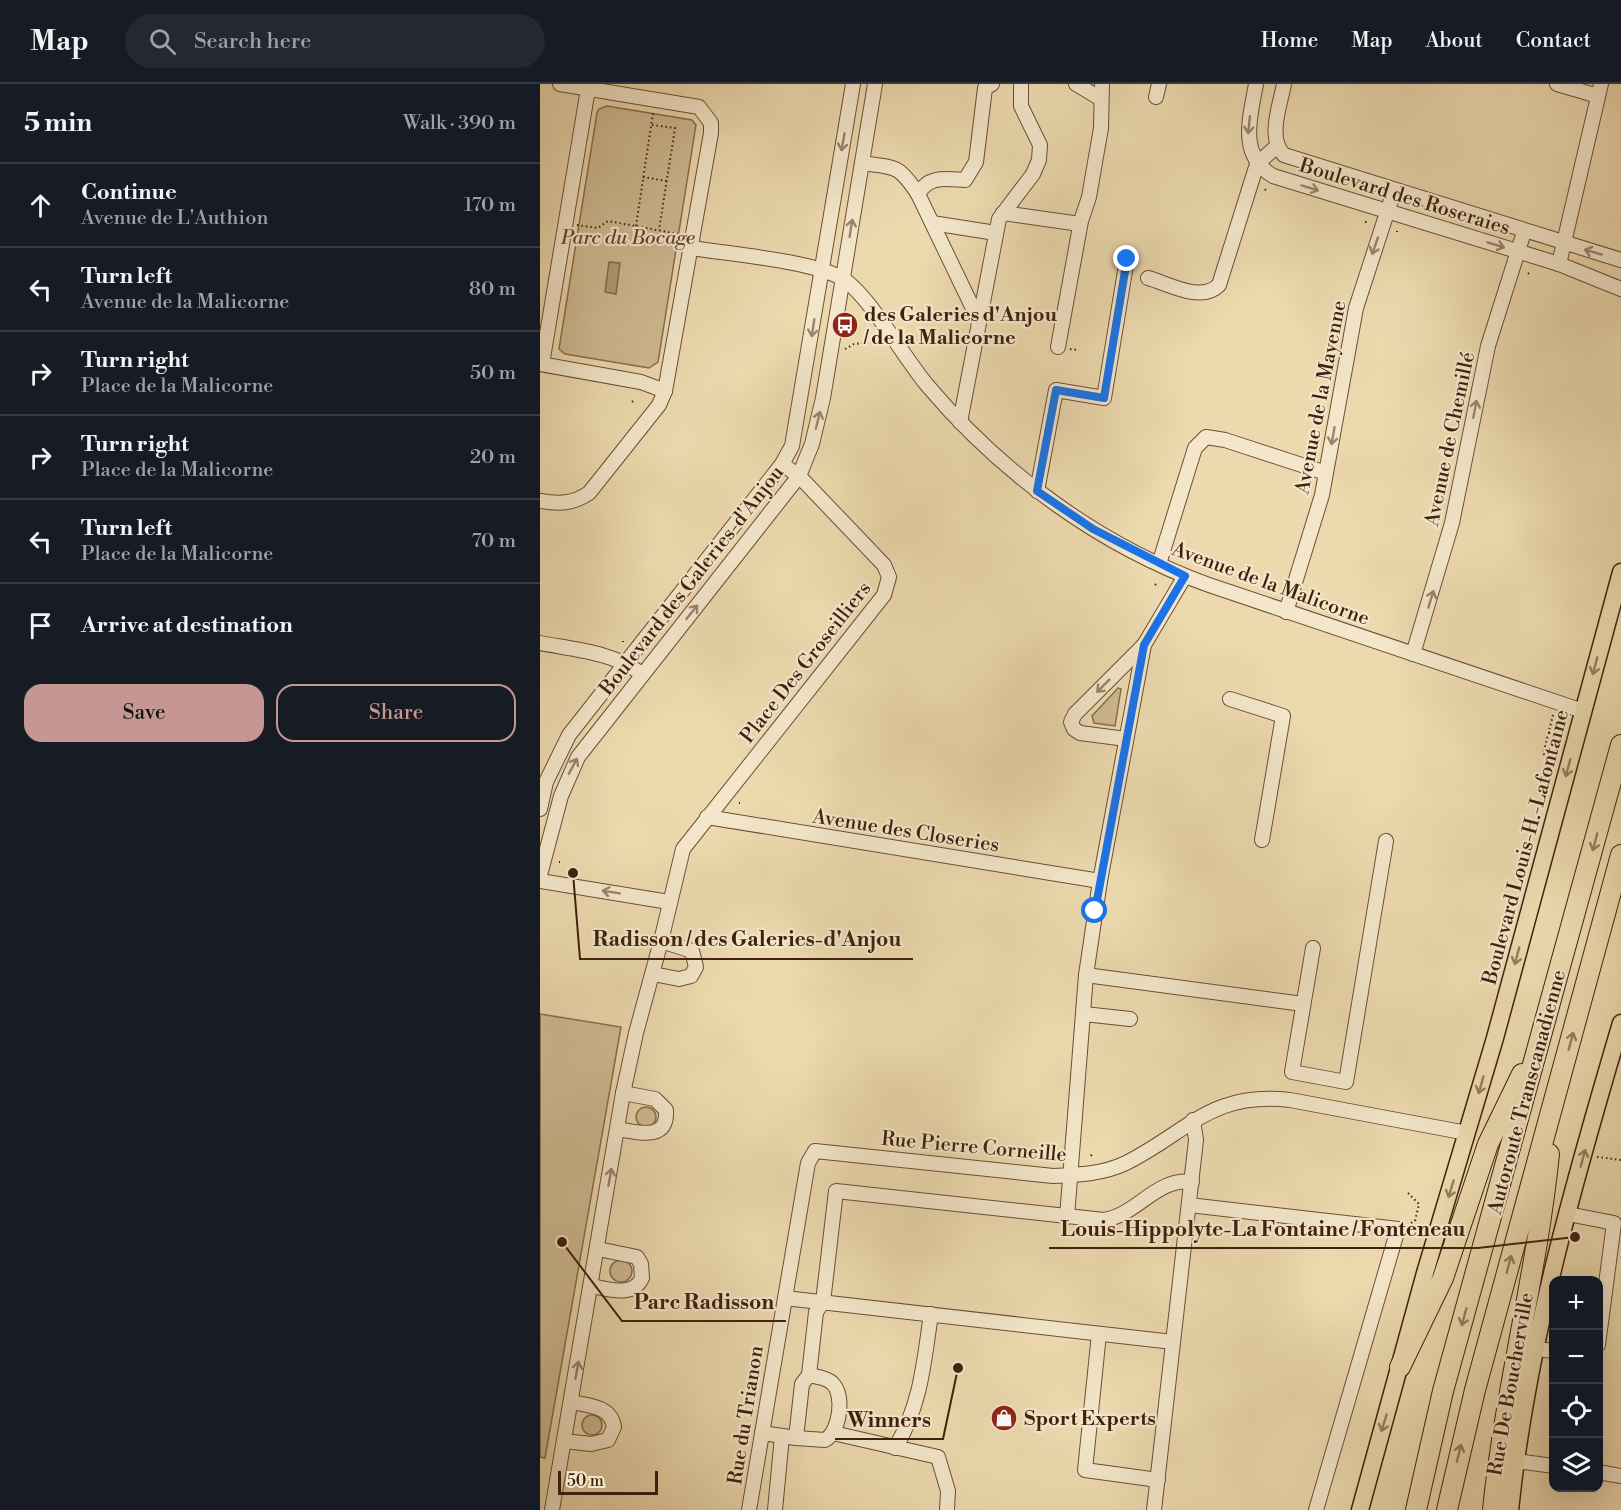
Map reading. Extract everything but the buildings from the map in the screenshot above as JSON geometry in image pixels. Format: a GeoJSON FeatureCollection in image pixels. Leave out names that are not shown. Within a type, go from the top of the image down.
{"type":"FeatureCollection","features":[{"type":"Feature","properties":{"kind":"highway","name":"Autoroute Transcanadienne"},"geometry":{"type":"LineString","coordinates":[[1416,1510],[1443,1391],[1621,745]]}},
{"type":"Feature","properties":{"kind":"highway","name":"Autoroute Transcanadienne"},"geometry":{"type":"LineString","coordinates":[[1447,1510],[1475,1390],[1621,855]]}},
{"type":"Feature","properties":{"kind":"highway"},"geometry":{"type":"LineString","coordinates":[[1401,1367],[1443,1278],[1488,1144],[1544,1028]]}},
{"type":"Feature","properties":{"kind":"highway"},"geometry":{"type":"LineString","coordinates":[[1494,1510],[1509,1393],[1543,1214],[1555,1097]]}},
{"type":"Feature","properties":{"kind":"main road","name":"Boulevard Louis-H.-Lafontaine"},"geometry":{"type":"LineString","coordinates":[[1467,1132],[1621,572]]}},
{"type":"Feature","properties":{"kind":"main road","name":"Rue De Boucherville"},"geometry":{"type":"LineString","coordinates":[[1510,1510],[1516,1461],[1536,1349],[1568,1214],[1615,1068],[1621,1023]]}},
{"type":"Feature","properties":{"kind":"main road"},"geometry":{"type":"LineString","coordinates":[[1360,1510],[1425,1273],[1467,1132]]}},
{"type":"Feature","properties":{"kind":"street"},"geometry":{"type":"LineString","coordinates":[[540,501],[565,504],[590,493],[659,405],[665,391],[711,133],[711,123],[707,114],[699,107],[560,84]]}},
{"type":"Feature","properties":{"kind":"street","name":"Boulevard des Galeries-d'Anjou"},"geometry":{"type":"LineString","coordinates":[[540,809],[546,782],[560,750],[626,662],[782,464],[792,446],[853,84]]}},
{"type":"Feature","properties":{"kind":"street","name":"Boulevard des Galeries-d'Anjou"},"geometry":{"type":"LineString","coordinates":[[540,874],[570,771],[588,743],[799,476],[818,421],[875,84]]}},
{"type":"Feature","properties":{"kind":"street"},"geometry":{"type":"LineString","coordinates":[[918,194],[923,185],[937,178],[965,180],[976,162],[985,88],[992,84]]}},
{"type":"Feature","properties":{"kind":"street"},"geometry":{"type":"LineString","coordinates":[[960,422],[999,219],[1033,174],[1039,160],[1040,145],[1021,106],[1022,84]]}},
{"type":"Feature","properties":{"kind":"street"},"geometry":{"type":"LineString","coordinates":[[1076,84],[1101,99]]}},
{"type":"Feature","properties":{"kind":"street"},"geometry":{"type":"LineString","coordinates":[[1058,347],[1080,224],[1089,196],[1101,128],[1102,84]]}},
{"type":"Feature","properties":{"kind":"street"},"geometry":{"type":"LineString","coordinates":[[1256,84],[1248,129],[1249,148],[1257,164]]}},
{"type":"Feature","properties":{"kind":"street","name":"Boulevard des Roseraies"},"geometry":{"type":"LineString","coordinates":[[1284,84],[1275,137],[1276,147],[1284,155],[1524,232],[1621,260]]}},
{"type":"Feature","properties":{"kind":"street"},"geometry":{"type":"LineString","coordinates":[[1557,84],[1599,90],[1559,264]]}},
{"type":"Feature","properties":{"kind":"street"},"geometry":{"type":"LineString","coordinates":[[588,89],[541,364],[641,382],[665,391]]}},
{"type":"Feature","properties":{"kind":"street"},"geometry":{"type":"LineString","coordinates":[[1148,278],[1199,294],[1213,290],[1219,285],[1257,164],[1276,147]]}},
{"type":"Feature","properties":{"kind":"street"},"geometry":{"type":"LineString","coordinates":[[862,163],[896,168],[904,173],[918,194],[979,321]]}},
{"type":"Feature","properties":{"kind":"street","name":"Boulevard des Roseraies"},"geometry":{"type":"LineString","coordinates":[[1257,164],[1273,177],[1559,264],[1621,289]]}},
{"type":"Feature","properties":{"kind":"street","name":"Avenue de la Mayenne"},"geometry":{"type":"LineString","coordinates":[[1286,612],[1322,495],[1356,308],[1394,191]]}},
{"type":"Feature","properties":{"kind":"street"},"geometry":{"type":"LineString","coordinates":[[1004,213],[1080,224]]}},
{"type":"Feature","properties":{"kind":"street"},"geometry":{"type":"LineString","coordinates":[[932,223],[996,232]]}},
{"type":"Feature","properties":{"kind":"street","name":"Avenue de Chemillé"},"geometry":{"type":"LineString","coordinates":[[1413,654],[1449,539],[1488,346],[1524,232]]}},
{"type":"Feature","properties":{"kind":"street","name":"Avenue de la Malicorne"},"geometry":{"type":"LineString","coordinates":[[692,248],[822,270],[843,279],[859,293],[914,370],[960,422],[1037,491],[1093,529],[1159,564],[1185,576],[1286,612],[1583,711]]}},
{"type":"Feature","properties":{"kind":"street"},"geometry":{"type":"LineString","coordinates":[[1037,491],[1056,390],[1104,398],[1127,259]]}},
{"type":"Feature","properties":{"kind":"street"},"geometry":{"type":"LineString","coordinates":[[1159,564],[1195,448],[1206,437],[1219,439],[1326,473]]}},
{"type":"Feature","properties":{"kind":"street","name":"Place Des Groseilliers"},"geometry":{"type":"LineString","coordinates":[[552,1510],[592,1286],[623,1093],[683,849],[887,590],[889,577],[884,565],[799,476],[782,464]]}},
{"type":"Feature","properties":{"kind":"street"},"geometry":{"type":"LineString","coordinates":[[1126,739],[1080,733],[1074,729],[1071,722],[1075,714],[1144,645],[1185,576]]}},
{"type":"Feature","properties":{"kind":"street"},"geometry":{"type":"LineString","coordinates":[[540,644],[606,655],[626,662],[642,674]]}},
{"type":"Feature","properties":{"kind":"street"},"geometry":{"type":"LineString","coordinates":[[1067,1217],[1086,975],[1100,881],[1144,645]]}},
{"type":"Feature","properties":{"kind":"street"},"geometry":{"type":"LineString","coordinates":[[1230,699],[1283,716],[1262,840]]}},
{"type":"Feature","properties":{"kind":"street","name":"Avenue des Closeries"},"geometry":{"type":"LineString","coordinates":[[707,817],[1100,881]]}},
{"type":"Feature","properties":{"kind":"street"},"geometry":{"type":"LineString","coordinates":[[1313,948],[1292,1072],[1346,1082],[1386,841]]}},
{"type":"Feature","properties":{"kind":"street"},"geometry":{"type":"LineString","coordinates":[[540,881],[669,902]]}},
{"type":"Feature","properties":{"kind":"street"},"geometry":{"type":"LineString","coordinates":[[653,974],[679,979],[691,976],[696,967],[692,951],[661,941]]}},
{"type":"Feature","properties":{"kind":"street"},"geometry":{"type":"LineString","coordinates":[[1086,975],[1303,1004]]}},
{"type":"Feature","properties":{"kind":"street"},"geometry":{"type":"LineString","coordinates":[[1084,1014],[1130,1019]]}},
{"type":"Feature","properties":{"kind":"street"},"geometry":{"type":"LineString","coordinates":[[618,1129],[657,1132],[664,1128],[667,1119],[666,1110],[655,1099],[623,1093]]}},
{"type":"Feature","properties":{"kind":"street","name":"Rue Pierre Corneille"},"geometry":{"type":"LineString","coordinates":[[815,1151],[1053,1176],[1099,1172],[1126,1163],[1193,1120],[1223,1105],[1240,1100],[1269,1098],[1467,1132]]}},
{"type":"Feature","properties":{"kind":"street"},"geometry":{"type":"LineString","coordinates":[[1154,1510],[1192,1182],[1196,1134],[1193,1120]]}},
{"type":"Feature","properties":{"kind":"street","name":"Rue du Trianon"},"geometry":{"type":"LineString","coordinates":[[749,1510],[808,1163],[815,1151]]}},
{"type":"Feature","properties":{"kind":"street"},"geometry":{"type":"LineString","coordinates":[[796,1438],[802,1384],[808,1375],[816,1312],[823,1302],[836,1191],[1092,1220],[1115,1218],[1170,1183],[1179,1180],[1192,1182]]}},
{"type":"Feature","properties":{"kind":"street"},"geometry":{"type":"LineString","coordinates":[[1189,1205],[1398,1229],[1316,1510]]}},
{"type":"Feature","properties":{"kind":"street"},"geometry":{"type":"LineString","coordinates":[[1568,1214],[1618,1223],[1601,1330]]}},
{"type":"Feature","properties":{"kind":"street"},"geometry":{"type":"LineString","coordinates":[[592,1286],[626,1291],[635,1288],[642,1278],[641,1264],[637,1257],[598,1249]]}},
{"type":"Feature","properties":{"kind":"street"},"geometry":{"type":"LineString","coordinates":[[785,1298],[1173,1342]]}},
{"type":"Feature","properties":{"kind":"street"},"geometry":{"type":"LineString","coordinates":[[895,1448],[910,1424],[923,1371],[931,1314]]}},
{"type":"Feature","properties":{"kind":"street"},"geometry":{"type":"LineString","coordinates":[[1099,1334],[1085,1470],[1158,1480]]}},
{"type":"Feature","properties":{"kind":"street"},"geometry":{"type":"LineString","coordinates":[[1536,1349],[1549,1350]]}},
{"type":"Feature","properties":{"kind":"street"},"geometry":{"type":"LineString","coordinates":[[808,1375],[827,1380],[839,1393],[833,1433]]}},
{"type":"Feature","properties":{"kind":"street"},"geometry":{"type":"LineString","coordinates":[[564,1441],[601,1443],[608,1440],[614,1427],[610,1414],[604,1410],[571,1402]]}},
{"type":"Feature","properties":{"kind":"street"},"geometry":{"type":"LineString","coordinates":[[762,1433],[820,1440],[833,1433],[938,1457],[948,1491],[946,1510]]}},
{"type":"Feature","properties":{"kind":"street"},"geometry":{"type":"LineString","coordinates":[[775,1510],[782,1436]]}},
{"type":"Feature","properties":{"kind":"street"},"geometry":{"type":"LineString","coordinates":[[1516,1461],[1549,1465]]}},
{"type":"Feature","properties":{"kind":"street"},"geometry":{"type":"LineString","coordinates":[[1603,1473],[1621,1476]]}},
{"type":"Feature","properties":{"kind":"path"},"geometry":{"type":"LineString","coordinates":[[636,226],[654,112]]}},
{"type":"Feature","properties":{"kind":"path"},"geometry":{"type":"LineString","coordinates":[[652,125],[675,129],[659,230]]}},
{"type":"Feature","properties":{"kind":"path"},"geometry":{"type":"LineString","coordinates":[[643,177],[667,181]]}},
{"type":"Feature","properties":{"kind":"path"},"geometry":{"type":"LineString","coordinates":[[577,225],[598,228],[608,220],[681,234]]}},
{"type":"Feature","properties":{"kind":"path"},"geometry":{"type":"LineString","coordinates":[[849,342],[854,344]]}},
{"type":"Feature","properties":{"kind":"path"},"geometry":{"type":"LineString","coordinates":[[843,350],[854,344],[878,342]]}},
{"type":"Feature","properties":{"kind":"path"},"geometry":{"type":"LineString","coordinates":[[1553,715],[1543,754],[1559,759]]}},
{"type":"Feature","properties":{"kind":"path"},"geometry":{"type":"LineString","coordinates":[[1597,1156],[1621,1160]]}},
{"type":"Feature","properties":{"kind":"path"},"geometry":{"type":"LineString","coordinates":[[1398,1229],[1415,1221],[1419,1204],[1408,1193]]}},
{"type":"Feature","properties":{"kind":"green space","name":"Parc du Bocage"},"geometry":{"type":"Polygon","coordinates":[[[607,106],[692,120],[696,125],[658,362],[649,368],[565,354],[559,349],[597,113],[599,109],[607,106]]]}},
{"type":"Feature","properties":{"kind":"green space"},"geometry":{"type":"Polygon","coordinates":[[[1118,688],[1121,689],[1115,726],[1094,723],[1092,716],[1118,688]]]}},
{"type":"Feature","properties":{"kind":"green space"},"geometry":{"type":"Polygon","coordinates":[[[540,1014],[621,1027],[545,1458],[540,1457],[540,1014]]]}},
{"type":"Feature","properties":{"kind":"green space"},"geometry":{"type":"Polygon","coordinates":[[[646,1107],[653,1110],[656,1117],[653,1124],[646,1127],[639,1124],[636,1117],[639,1110],[646,1107]]]}},
{"type":"Feature","properties":{"kind":"green space"},"geometry":{"type":"Polygon","coordinates":[[[621,1260],[629,1263],[632,1271],[629,1279],[621,1282],[613,1279],[610,1271],[613,1263],[621,1260]]]}},
{"type":"Feature","properties":{"kind":"green space"},"geometry":{"type":"Polygon","coordinates":[[[588,1415],[596,1415],[602,1421],[602,1429],[596,1435],[588,1435],[582,1429],[582,1421],[588,1415]]]}},
{"type":"Feature","properties":{"kind":"shaded area"},"geometry":{"type":"Polygon","coordinates":[[[609,262],[620,263],[616,294],[605,292],[609,262]]]}},
{"type":"Feature","properties":{"kind":"place","name":"des Galeries d'Anjou / de la Malicorne"},"geometry":{"type":"Point","coordinates":[845,325]}},
{"type":"Feature","properties":{"kind":"place","name":"Radisson / des Galeries-d'Anjou"},"geometry":{"type":"Point","coordinates":[573,873]}},
{"type":"Feature","properties":{"kind":"place","name":"Louis-Hippolyte-La Fontaine / Fonteneau"},"geometry":{"type":"Point","coordinates":[1575,1237]}},
{"type":"Feature","properties":{"kind":"place","name":"Parc Radisson"},"geometry":{"type":"Point","coordinates":[562,1242]}},
{"type":"Feature","properties":{"kind":"place","name":"Winners"},"geometry":{"type":"Point","coordinates":[958,1368]}},
{"type":"Feature","properties":{"kind":"place","name":"Sport Experts"},"geometry":{"type":"Point","coordinates":[1004,1418]}},
{"type":"Feature","properties":{"kind":"route"},"geometry":{"type":"LineString","coordinates":[[1095,911],[1144,645],[1185,576],[1093,529],[1037,491],[1056,390],[1104,398],[1127,259]]}}]}
